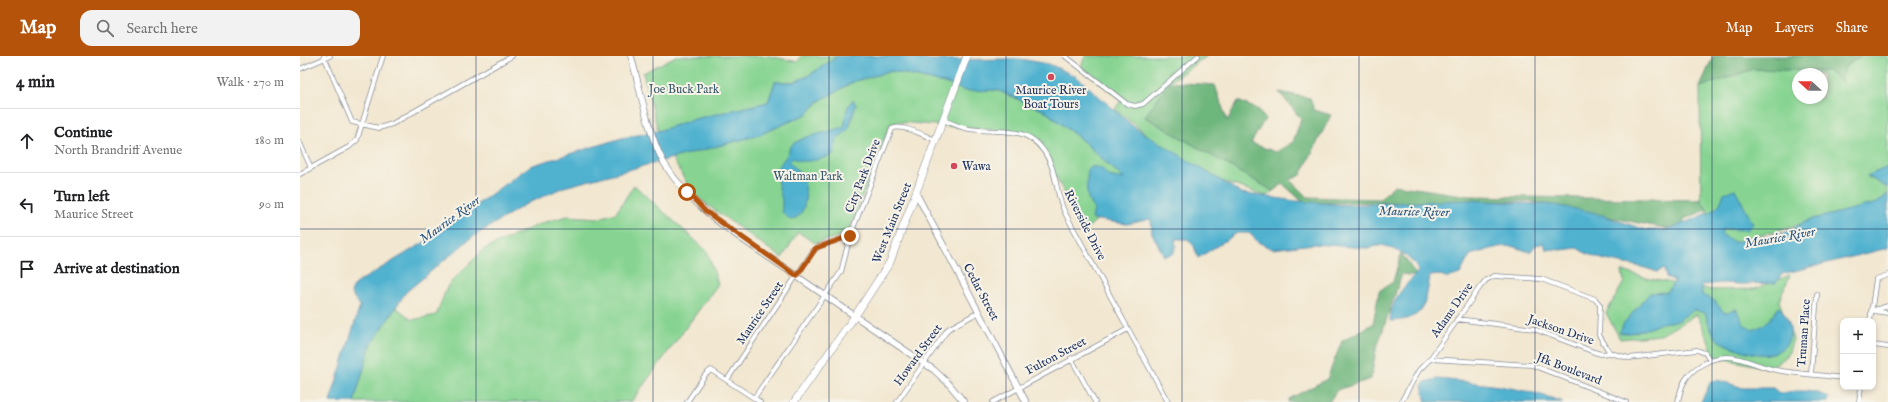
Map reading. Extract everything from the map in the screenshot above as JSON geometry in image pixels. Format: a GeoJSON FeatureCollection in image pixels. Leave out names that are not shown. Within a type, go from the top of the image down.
{"type":"FeatureCollection","features":[{"type":"Feature","properties":{"kind":"highway","name":"West Main Street"},"geometry":{"type":"LineString","coordinates":[[794,402],[855,316],[890,262],[967,56]]}},
{"type":"Feature","properties":{"kind":"main road"},"geometry":{"type":"LineString","coordinates":[[631,56],[650,127],[664,163],[680,186],[705,211],[924,363],[946,380],[964,402]]}},
{"type":"Feature","properties":{"kind":"main road","name":"Cedar Street"},"geometry":{"type":"LineString","coordinates":[[916,193],[1026,402]]}},
{"type":"Feature","properties":{"kind":"street"},"geometry":{"type":"LineString","coordinates":[[300,69],[324,57],[330,56]]}},
{"type":"Feature","properties":{"kind":"street"},"geometry":{"type":"LineString","coordinates":[[300,174],[353,144],[360,135],[383,56]]}},
{"type":"Feature","properties":{"kind":"street"},"geometry":{"type":"LineString","coordinates":[[324,57],[350,119],[354,123],[384,128],[512,56]]}},
{"type":"Feature","properties":{"kind":"street"},"geometry":{"type":"LineString","coordinates":[[1065,56],[1127,104],[1138,106],[1150,100],[1198,56]]}},
{"type":"Feature","properties":{"kind":"street","name":"Riverside Drive"},"geometry":{"type":"LineString","coordinates":[[943,120],[966,129],[1011,131],[1024,134],[1044,150],[1051,166],[1059,201],[1168,402]]}},
{"type":"Feature","properties":{"kind":"street","name":"City Park Drive"},"geometry":{"type":"LineString","coordinates":[[825,295],[841,272],[850,236],[892,129],[896,126],[904,128],[936,140]]}},
{"type":"Feature","properties":{"kind":"street"},"geometry":{"type":"LineString","coordinates":[[300,143],[311,168]]}},
{"type":"Feature","properties":{"kind":"street","name":"Maurice Street"},"geometry":{"type":"LineString","coordinates":[[727,380],[816,248],[850,236]]}},
{"type":"Feature","properties":{"kind":"street"},"geometry":{"type":"LineString","coordinates":[[1871,318],[1876,279],[1888,275]]}},
{"type":"Feature","properties":{"kind":"street","name":"Adams Drive"},"geometry":{"type":"LineString","coordinates":[[1401,402],[1419,370],[1430,359],[1486,280],[1494,276],[1541,279],[1595,299],[1600,304],[1599,335],[1610,352]]}},
{"type":"Feature","properties":{"kind":"street","name":"Truman Place"},"geometry":{"type":"LineString","coordinates":[[1811,374],[1817,294]]}},
{"type":"Feature","properties":{"kind":"street"},"geometry":{"type":"LineString","coordinates":[[754,398],[825,295]]}},
{"type":"Feature","properties":{"kind":"street"},"geometry":{"type":"LineString","coordinates":[[1872,311],[1888,306]]}},
{"type":"Feature","properties":{"kind":"street"},"geometry":{"type":"LineString","coordinates":[[1872,311],[1888,313]]}},
{"type":"Feature","properties":{"kind":"street","name":"Howard Street"},"geometry":{"type":"LineString","coordinates":[[897,402],[948,328],[979,312]]}},
{"type":"Feature","properties":{"kind":"street","name":"Jackson Drive"},"geometry":{"type":"LineString","coordinates":[[1457,319],[1534,329],[1600,354],[1610,352]]}},
{"type":"Feature","properties":{"kind":"street","name":"Fulton Street"},"geometry":{"type":"LineString","coordinates":[[993,402],[1018,387],[1128,329]]}},
{"type":"Feature","properties":{"kind":"street"},"geometry":{"type":"LineString","coordinates":[[1876,345],[1888,347]]}},
{"type":"Feature","properties":{"kind":"street"},"geometry":{"type":"LineString","coordinates":[[1610,352],[1629,358],[1697,350],[1705,353],[1709,359]]}},
{"type":"Feature","properties":{"kind":"street"},"geometry":{"type":"LineString","coordinates":[[1678,402],[1681,386],[1688,376],[1709,359],[1722,356],[1736,357],[1771,369],[1840,378]]}},
{"type":"Feature","properties":{"kind":"street"},"geometry":{"type":"LineString","coordinates":[[1072,358],[1095,402]]}},
{"type":"Feature","properties":{"kind":"street","name":"Jfk Boulevard"},"geometry":{"type":"LineString","coordinates":[[1430,359],[1532,365],[1626,402]]}},
{"type":"Feature","properties":{"kind":"street"},"geometry":{"type":"LineString","coordinates":[[687,402],[705,375],[711,370],[760,402]]}},
{"type":"Feature","properties":{"kind":"street"},"geometry":{"type":"LineString","coordinates":[[1859,402],[1861,390]]}},
{"type":"Feature","properties":{"kind":"green space","name":"Joe Buck Park"},"geometry":{"type":"Polygon","coordinates":[[[676,56],[769,56],[798,62],[801,56],[838,56],[808,76],[794,82],[775,82],[768,102],[695,119],[658,131],[643,73],[676,56]]]}},
{"type":"Feature","properties":{"kind":"green space"},"geometry":{"type":"Polygon","coordinates":[[[1085,56],[1207,56],[1169,82],[1145,117],[1273,191],[1266,196],[1192,171],[1115,109],[1121,100],[1081,67],[1085,56]]]}},
{"type":"Feature","properties":{"kind":"green space"},"geometry":{"type":"Polygon","coordinates":[[[1713,56],[1861,56],[1845,66],[1841,82],[1828,71],[1828,68],[1792,68],[1792,70],[1753,69],[1700,87],[1713,56]]]}},
{"type":"Feature","properties":{"kind":"green space"},"geometry":{"type":"Polygon","coordinates":[[[1861,56],[1888,56],[1888,167],[1867,176],[1888,188],[1888,194],[1877,203],[1728,244],[1717,238],[1707,210],[1701,200],[1700,87],[1753,69],[1792,70],[1792,104],[1828,104],[1828,71],[1845,66],[1861,56]]]}},
{"type":"Feature","properties":{"kind":"green space","name":"Waltman Park"},"geometry":{"type":"Polygon","coordinates":[[[892,71],[948,84],[997,90],[1045,111],[1084,142],[1125,180],[1118,201],[1084,231],[1039,144],[1027,133],[900,122],[890,124],[848,234],[815,243],[798,232],[782,258],[702,201],[692,192],[672,158],[759,135],[807,114],[819,101],[855,81],[892,71]]]}},
{"type":"Feature","properties":{"kind":"green space"},"geometry":{"type":"Polygon","coordinates":[[[1169,82],[1215,85],[1227,121],[1238,101],[1259,110],[1265,119],[1251,143],[1276,152],[1293,142],[1301,119],[1279,92],[1310,98],[1314,110],[1331,115],[1301,175],[1290,180],[1307,197],[1380,199],[1394,185],[1469,196],[1701,200],[1707,210],[1684,219],[1684,232],[1529,201],[1304,203],[1283,184],[1273,191],[1145,117],[1169,82]]]}},
{"type":"Feature","properties":{"kind":"green space"},"geometry":{"type":"Polygon","coordinates":[[[634,185],[707,251],[718,284],[631,402],[354,402],[370,347],[396,307],[412,320],[436,315],[448,285],[484,249],[542,223],[568,216],[599,218],[616,213],[634,185]]]}},
{"type":"Feature","properties":{"kind":"green space"},"geometry":{"type":"Polygon","coordinates":[[[1401,253],[1417,276],[1402,274],[1376,350],[1371,379],[1337,390],[1329,402],[1288,402],[1289,399],[1327,379],[1342,341],[1373,324],[1379,291],[1393,282],[1401,253]]]}},
{"type":"Feature","properties":{"kind":"green space"},"geometry":{"type":"Polygon","coordinates":[[[1622,271],[1650,279],[1713,290],[1755,289],[1790,275],[1779,301],[1793,339],[1788,355],[1769,368],[1715,357],[1697,314],[1661,335],[1620,339],[1606,313],[1624,282],[1622,271]]]}},
{"type":"Feature","properties":{"kind":"water","name":"Maurice River"},"geometry":{"type":"Polygon","coordinates":[[[838,56],[902,56],[927,60],[1020,59],[1049,64],[1077,77],[1134,127],[1241,193],[1296,201],[1346,205],[1468,200],[1554,205],[1592,212],[1646,230],[1667,230],[1711,212],[1720,204],[1724,193],[1735,189],[1753,224],[1747,230],[1723,229],[1721,234],[1734,242],[1785,233],[1809,220],[1877,203],[1888,194],[1888,248],[1782,274],[1776,283],[1721,283],[1702,285],[1702,295],[1715,302],[1724,313],[1736,309],[1744,324],[1752,330],[1765,324],[1779,307],[1788,321],[1790,335],[1784,347],[1769,354],[1751,353],[1720,342],[1713,334],[1705,313],[1694,310],[1677,321],[1661,323],[1650,328],[1631,333],[1619,333],[1624,323],[1650,293],[1667,292],[1675,281],[1666,277],[1664,269],[1657,272],[1607,260],[1577,248],[1561,250],[1546,249],[1544,243],[1536,245],[1530,252],[1511,246],[1498,247],[1470,255],[1460,274],[1447,278],[1441,275],[1430,276],[1427,296],[1417,314],[1410,318],[1390,321],[1393,306],[1399,294],[1418,272],[1416,265],[1404,254],[1383,245],[1367,248],[1314,244],[1272,249],[1258,242],[1249,233],[1237,233],[1198,258],[1194,246],[1188,239],[1175,239],[1176,247],[1173,254],[1164,256],[1152,233],[1151,219],[1127,224],[1092,219],[1094,209],[1087,195],[1088,168],[1097,167],[1102,169],[1108,176],[1124,179],[1084,142],[1045,111],[997,90],[965,91],[948,84],[892,71],[855,81],[819,101],[807,114],[759,135],[564,187],[526,204],[471,238],[406,292],[370,347],[354,402],[330,402],[360,306],[351,293],[355,284],[428,240],[530,166],[622,138],[658,131],[695,119],[768,102],[775,82],[794,82],[808,76],[838,56]]]}},
{"type":"Feature","properties":{"kind":"water"},"geometry":{"type":"Polygon","coordinates":[[[853,100],[856,105],[849,128],[837,140],[834,154],[825,158],[807,161],[793,158],[789,162],[802,176],[806,195],[800,214],[796,218],[790,220],[782,212],[782,200],[775,171],[788,154],[790,147],[794,143],[804,138],[844,127],[848,106],[853,100]]]}},
{"type":"Feature","properties":{"kind":"water"},"geometry":{"type":"Polygon","coordinates":[[[1888,167],[1888,188],[1867,176],[1888,167]]]}},
{"type":"Feature","properties":{"kind":"water"},"geometry":{"type":"Polygon","coordinates":[[[1437,379],[1517,389],[1563,402],[1426,402],[1422,385],[1425,382],[1437,379]]]}},
{"type":"Feature","properties":{"kind":"water"},"geometry":{"type":"Polygon","coordinates":[[[1718,380],[1743,388],[1773,388],[1780,394],[1792,391],[1805,391],[1818,393],[1829,398],[1828,402],[1701,402],[1711,381],[1718,380]]]}},
{"type":"Feature","properties":{"kind":"place","name":"Maurice River Boat Tours"},"geometry":{"type":"Point","coordinates":[1051,77]}},
{"type":"Feature","properties":{"kind":"place","name":"Wawa"},"geometry":{"type":"Point","coordinates":[954,166]}},
{"type":"Feature","properties":{"kind":"route"},"geometry":{"type":"LineString","coordinates":[[687,192],[705,211],[797,276],[816,248],[850,236]]}}]}
